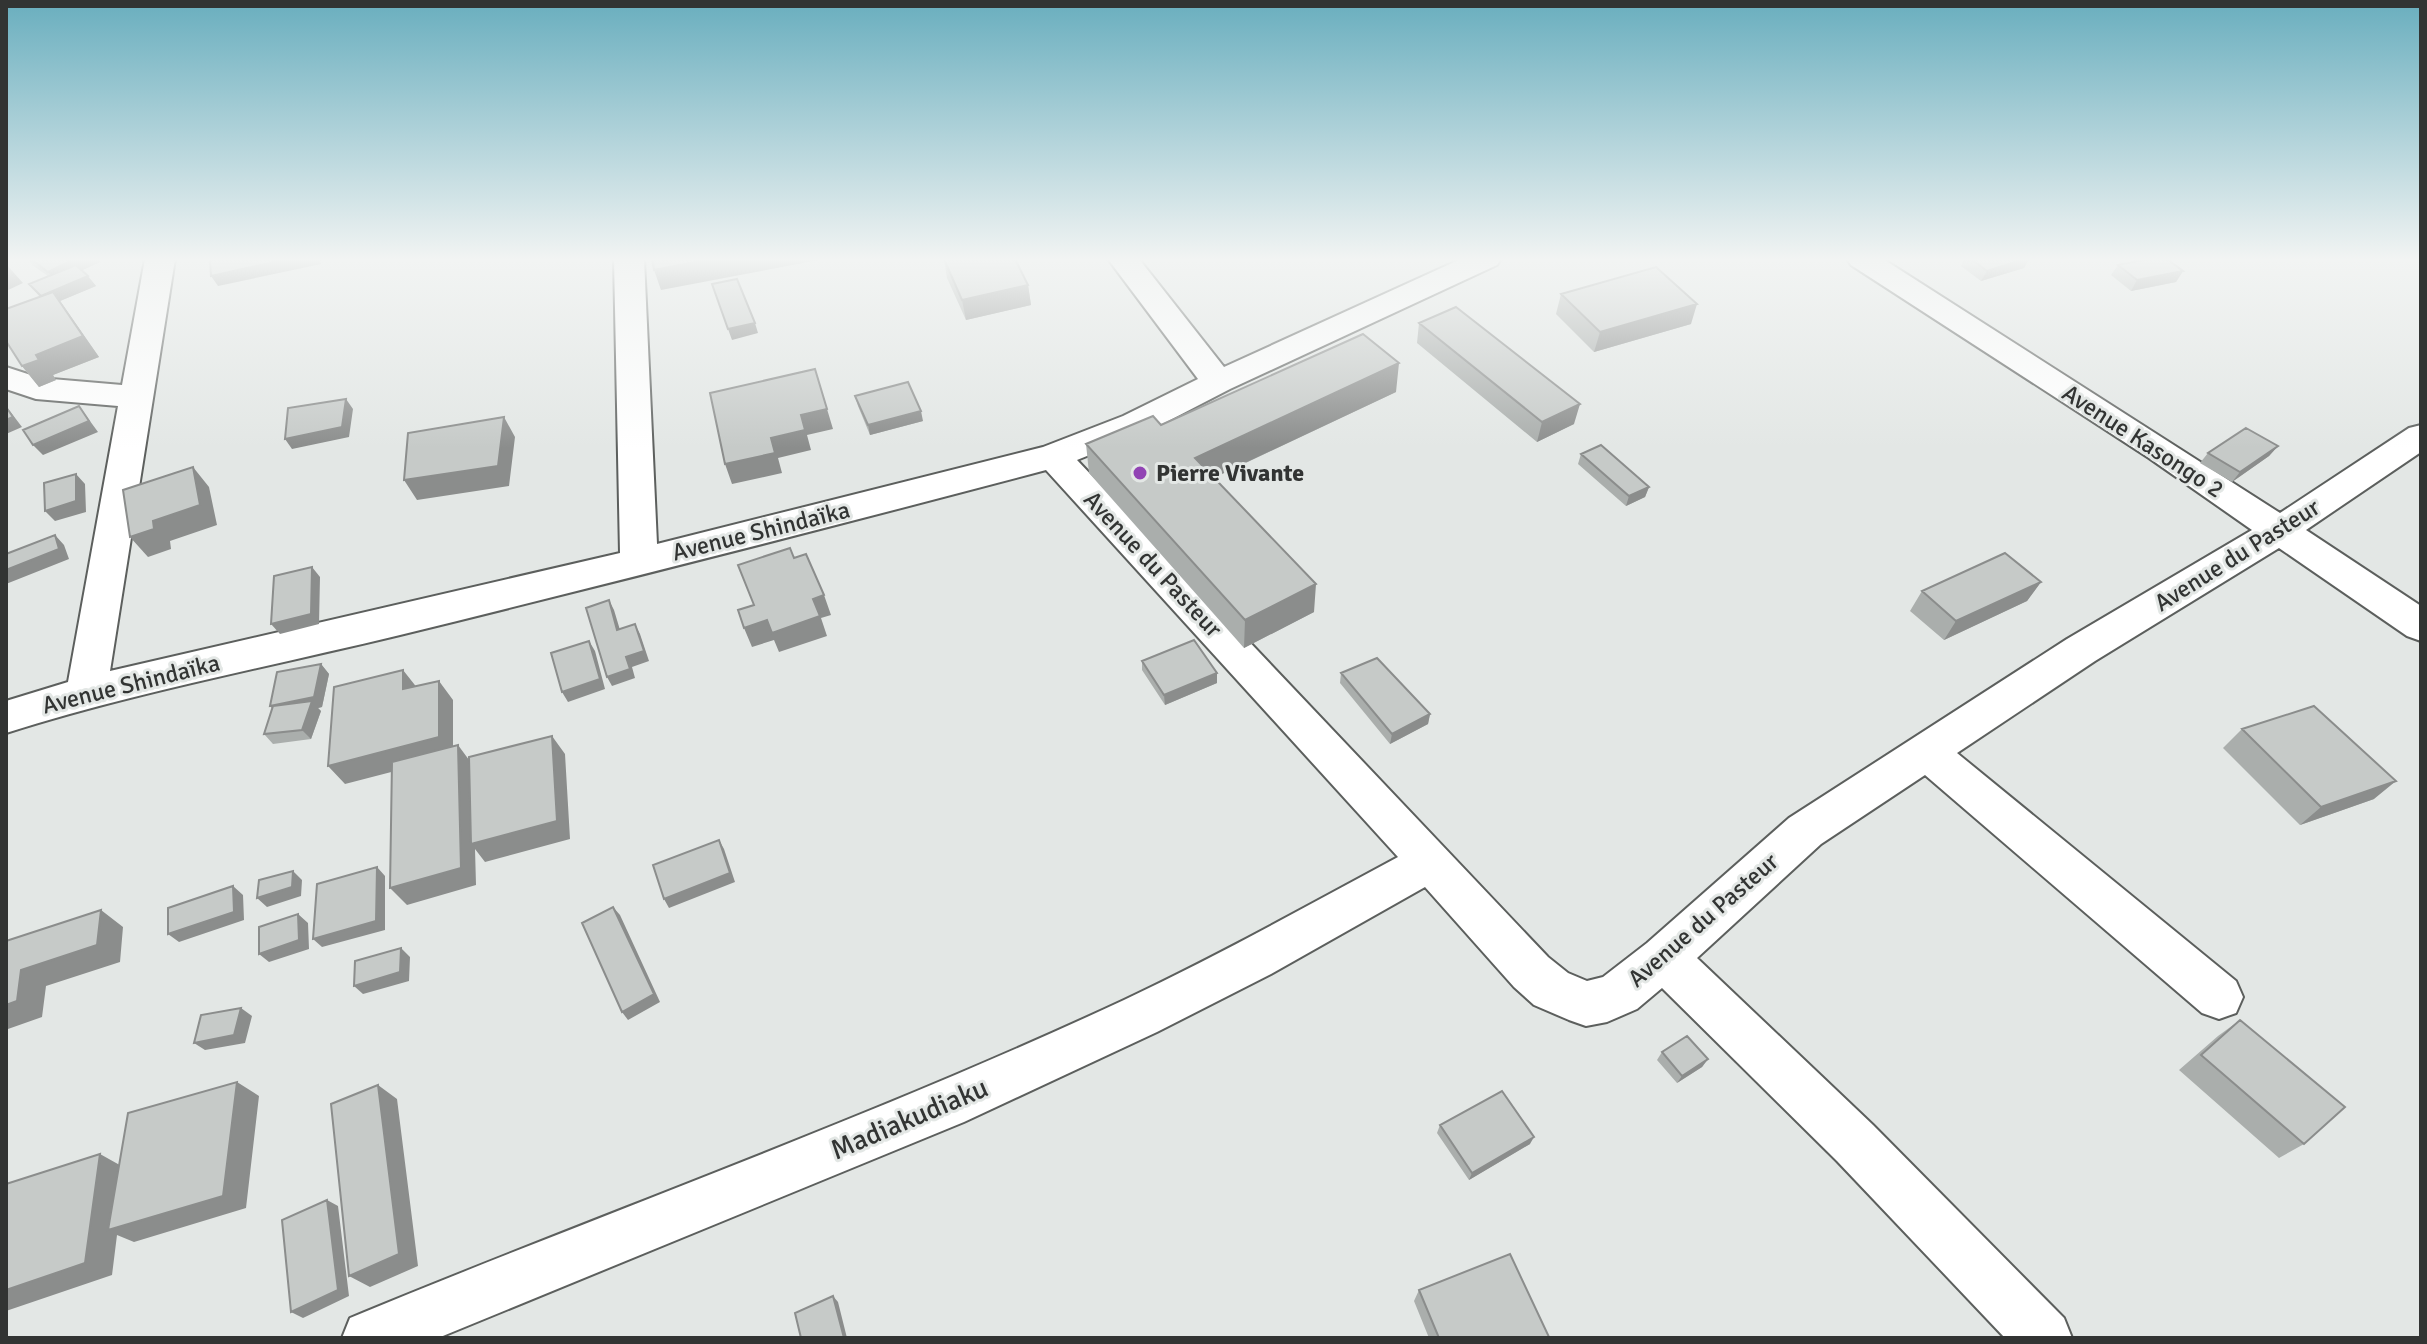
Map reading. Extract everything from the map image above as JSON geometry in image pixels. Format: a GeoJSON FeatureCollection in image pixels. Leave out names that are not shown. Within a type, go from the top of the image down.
{"type":"FeatureCollection","features":[{"type":"Feature","properties":{"kind":"street"},"geometry":{"type":"LineString","coordinates":[[86,692],[149,322]]}},
{"type":"Feature","properties":{"kind":"street"},"geometry":{"type":"LineString","coordinates":[[631,322],[639,560]]}},
{"type":"Feature","properties":{"kind":"street"},"geometry":{"type":"LineString","coordinates":[[1171,322],[1218,382]]}},
{"type":"Feature","properties":{"kind":"street","name":"Avenue Shindaïka"},"geometry":{"type":"LineString","coordinates":[[6,717],[86,692],[396,621],[797,523],[1053,456],[1135,424],[1349,322]]}},
{"type":"Feature","properties":{"kind":"street","name":"Avenue Kasongo 2"},"geometry":{"type":"LineString","coordinates":[[1959,322],[2280,530],[2421,626]]}},
{"type":"Feature","properties":{"kind":"street"},"geometry":{"type":"LineString","coordinates":[[6,377],[36,388],[135,397]]}},
{"type":"Feature","properties":{"kind":"street","name":"Avenue du Pasteur"},"geometry":{"type":"LineString","coordinates":[[1053,456],[1531,972],[1551,989],[1586,1004],[1607,1000],[1664,958],[1805,831],[2081,650],[2280,530],[2421,436]]}},
{"type":"Feature","properties":{"kind":"street"},"geometry":{"type":"LineString","coordinates":[[1927,752],[2219,997]]}},
{"type":"Feature","properties":{"kind":"street","name":"Madiakudiaku"},"geometry":{"type":"LineString","coordinates":[[370,1338],[613,1241],[1001,1079],[1197,987],[1431,861]]}},
{"type":"Feature","properties":{"kind":"street"},"geometry":{"type":"LineString","coordinates":[[1664,958],[1855,1143],[2044,1338]]}},
{"type":"Feature","properties":{"kind":"building"},"geometry":{"type":"Polygon","coordinates":[[[6,322],[73,322],[83,336],[36,355],[39,360],[22,366],[6,341],[6,322]]]}},
{"type":"Feature","properties":{"kind":"building"},"geometry":{"type":"Polygon","coordinates":[[[725,322],[755,323],[728,329],[725,322]]]}},
{"type":"Feature","properties":{"kind":"building"},"geometry":{"type":"Polygon","coordinates":[[[1475,322],[1580,404],[1542,422],[1419,323],[1475,322]]]}},
{"type":"Feature","properties":{"kind":"building"},"geometry":{"type":"Polygon","coordinates":[[[1589,322],[1636,322],[1600,332],[1589,322]]]}},
{"type":"Feature","properties":{"kind":"building"},"geometry":{"type":"Polygon","coordinates":[[[1363,334],[1399,363],[1195,458],[1316,584],[1245,620],[1086,444],[1153,416],[1161,425],[1363,334]]]}},
{"type":"Feature","properties":{"kind":"building"},"geometry":{"type":"Polygon","coordinates":[[[815,369],[827,409],[801,415],[805,430],[771,438],[775,453],[725,464],[710,393],[815,369]]]}},
{"type":"Feature","properties":{"kind":"building"},"geometry":{"type":"Polygon","coordinates":[[[908,382],[921,411],[868,425],[855,396],[908,382]]]}},
{"type":"Feature","properties":{"kind":"building"},"geometry":{"type":"Polygon","coordinates":[[[346,399],[342,427],[285,439],[288,408],[346,399]]]}},
{"type":"Feature","properties":{"kind":"building"},"geometry":{"type":"Polygon","coordinates":[[[79,406],[89,421],[33,445],[23,430],[79,406]]]}},
{"type":"Feature","properties":{"kind":"building"},"geometry":{"type":"Polygon","coordinates":[[[6,407],[13,417],[6,420],[6,407]]]}},
{"type":"Feature","properties":{"kind":"building"},"geometry":{"type":"Polygon","coordinates":[[[504,417],[498,466],[404,480],[408,433],[504,417]]]}},
{"type":"Feature","properties":{"kind":"building"},"geometry":{"type":"Polygon","coordinates":[[[2246,428],[2278,446],[2240,472],[2208,453],[2246,428]]]}},
{"type":"Feature","properties":{"kind":"building"},"geometry":{"type":"Polygon","coordinates":[[[1601,445],[1649,487],[1629,496],[1581,454],[1601,445]]]}},
{"type":"Feature","properties":{"kind":"building"},"geometry":{"type":"Polygon","coordinates":[[[193,467],[200,505],[153,521],[154,529],[130,537],[123,490],[193,467]]]}},
{"type":"Feature","properties":{"kind":"building"},"geometry":{"type":"Polygon","coordinates":[[[76,474],[76,501],[45,511],[44,483],[76,474]]]}},
{"type":"Feature","properties":{"kind":"building"},"geometry":{"type":"Polygon","coordinates":[[[55,535],[59,549],[6,570],[6,554],[55,535]]]}},
{"type":"Feature","properties":{"kind":"building"},"geometry":{"type":"Polygon","coordinates":[[[790,548],[794,558],[806,554],[824,595],[813,599],[820,616],[772,633],[767,620],[744,628],[738,610],[754,605],[738,565],[790,548]]]}},
{"type":"Feature","properties":{"kind":"building"},"geometry":{"type":"Polygon","coordinates":[[[2005,553],[2041,582],[1956,621],[1922,591],[2005,553]]]}},
{"type":"Feature","properties":{"kind":"building"},"geometry":{"type":"Polygon","coordinates":[[[312,567],[311,614],[271,624],[274,576],[312,567]]]}},
{"type":"Feature","properties":{"kind":"building"},"geometry":{"type":"Polygon","coordinates":[[[609,600],[617,630],[635,624],[644,651],[626,657],[630,669],[607,677],[586,608],[609,600]]]}},
{"type":"Feature","properties":{"kind":"building"},"geometry":{"type":"Polygon","coordinates":[[[1194,640],[1217,673],[1164,695],[1142,661],[1194,640]]]}},
{"type":"Feature","properties":{"kind":"building"},"geometry":{"type":"Polygon","coordinates":[[[589,641],[600,679],[562,692],[551,653],[589,641]]]}},
{"type":"Feature","properties":{"kind":"building"},"geometry":{"type":"Polygon","coordinates":[[[1377,658],[1430,714],[1392,734],[1341,673],[1377,658]]]}},
{"type":"Feature","properties":{"kind":"building"},"geometry":{"type":"Polygon","coordinates":[[[321,664],[314,697],[270,706],[277,672],[321,664]]]}},
{"type":"Feature","properties":{"kind":"building"},"geometry":{"type":"Polygon","coordinates":[[[403,670],[403,689],[439,681],[439,737],[328,766],[334,687],[403,670]]]}},
{"type":"Feature","properties":{"kind":"building"},"geometry":{"type":"Polygon","coordinates":[[[312,701],[302,730],[264,734],[273,706],[312,701]]]}},
{"type":"Feature","properties":{"kind":"building"},"geometry":{"type":"Polygon","coordinates":[[[2314,706],[2396,781],[2321,807],[2242,729],[2314,706]]]}},
{"type":"Feature","properties":{"kind":"building"},"geometry":{"type":"Polygon","coordinates":[[[552,736],[557,821],[471,844],[469,757],[552,736]]]}},
{"type":"Feature","properties":{"kind":"building"},"geometry":{"type":"Polygon","coordinates":[[[458,745],[461,868],[390,888],[392,762],[458,745]]]}},
{"type":"Feature","properties":{"kind":"building"},"geometry":{"type":"Polygon","coordinates":[[[719,840],[730,873],[664,899],[653,865],[719,840]]]}},
{"type":"Feature","properties":{"kind":"building"},"geometry":{"type":"Polygon","coordinates":[[[377,867],[376,921],[313,939],[317,884],[377,867]]]}},
{"type":"Feature","properties":{"kind":"building"},"geometry":{"type":"Polygon","coordinates":[[[293,871],[292,887],[257,898],[259,880],[293,871]]]}},
{"type":"Feature","properties":{"kind":"building"},"geometry":{"type":"Polygon","coordinates":[[[233,886],[234,912],[168,934],[168,908],[233,886]]]}},
{"type":"Feature","properties":{"kind":"building"},"geometry":{"type":"Polygon","coordinates":[[[613,907],[654,994],[622,1012],[582,923],[613,907]]]}},
{"type":"Feature","properties":{"kind":"building"},"geometry":{"type":"Polygon","coordinates":[[[101,910],[97,945],[21,970],[17,1001],[6,1005],[6,941],[101,910]]]}},
{"type":"Feature","properties":{"kind":"building"},"geometry":{"type":"Polygon","coordinates":[[[298,914],[299,940],[259,954],[259,927],[298,914]]]}},
{"type":"Feature","properties":{"kind":"building"},"geometry":{"type":"Polygon","coordinates":[[[401,948],[400,972],[354,986],[355,961],[401,948]]]}},
{"type":"Feature","properties":{"kind":"building"},"geometry":{"type":"Polygon","coordinates":[[[241,1008],[234,1035],[194,1043],[201,1015],[241,1008]]]}},
{"type":"Feature","properties":{"kind":"building"},"geometry":{"type":"Polygon","coordinates":[[[2240,1020],[2345,1107],[2304,1144],[2201,1055],[2240,1020]]]}},
{"type":"Feature","properties":{"kind":"building"},"geometry":{"type":"Polygon","coordinates":[[[1687,1036],[1708,1059],[1682,1076],[1662,1052],[1687,1036]]]}},
{"type":"Feature","properties":{"kind":"building"},"geometry":{"type":"Polygon","coordinates":[[[237,1082],[223,1196],[108,1230],[128,1113],[237,1082]]]}},
{"type":"Feature","properties":{"kind":"building"},"geometry":{"type":"Polygon","coordinates":[[[378,1085],[399,1254],[349,1276],[331,1104],[378,1085]]]}},
{"type":"Feature","properties":{"kind":"building"},"geometry":{"type":"Polygon","coordinates":[[[1502,1091],[1534,1137],[1472,1173],[1440,1125],[1502,1091]]]}},
{"type":"Feature","properties":{"kind":"building"},"geometry":{"type":"Polygon","coordinates":[[[100,1154],[85,1263],[6,1290],[6,1184],[100,1154]]]}},
{"type":"Feature","properties":{"kind":"building"},"geometry":{"type":"Polygon","coordinates":[[[327,1200],[338,1290],[291,1312],[282,1220],[327,1200]]]}},
{"type":"Feature","properties":{"kind":"building"},"geometry":{"type":"Polygon","coordinates":[[[1510,1254],[1549,1337],[1439,1338],[1419,1290],[1510,1254]]]}},
{"type":"Feature","properties":{"kind":"building"},"geometry":{"type":"Polygon","coordinates":[[[833,1296],[844,1338],[801,1338],[795,1313],[833,1296]]]}},
{"type":"Feature","properties":{"kind":"place","name":"Pierre Vivante"},"geometry":{"type":"Point","coordinates":[1140,473]}}]}
